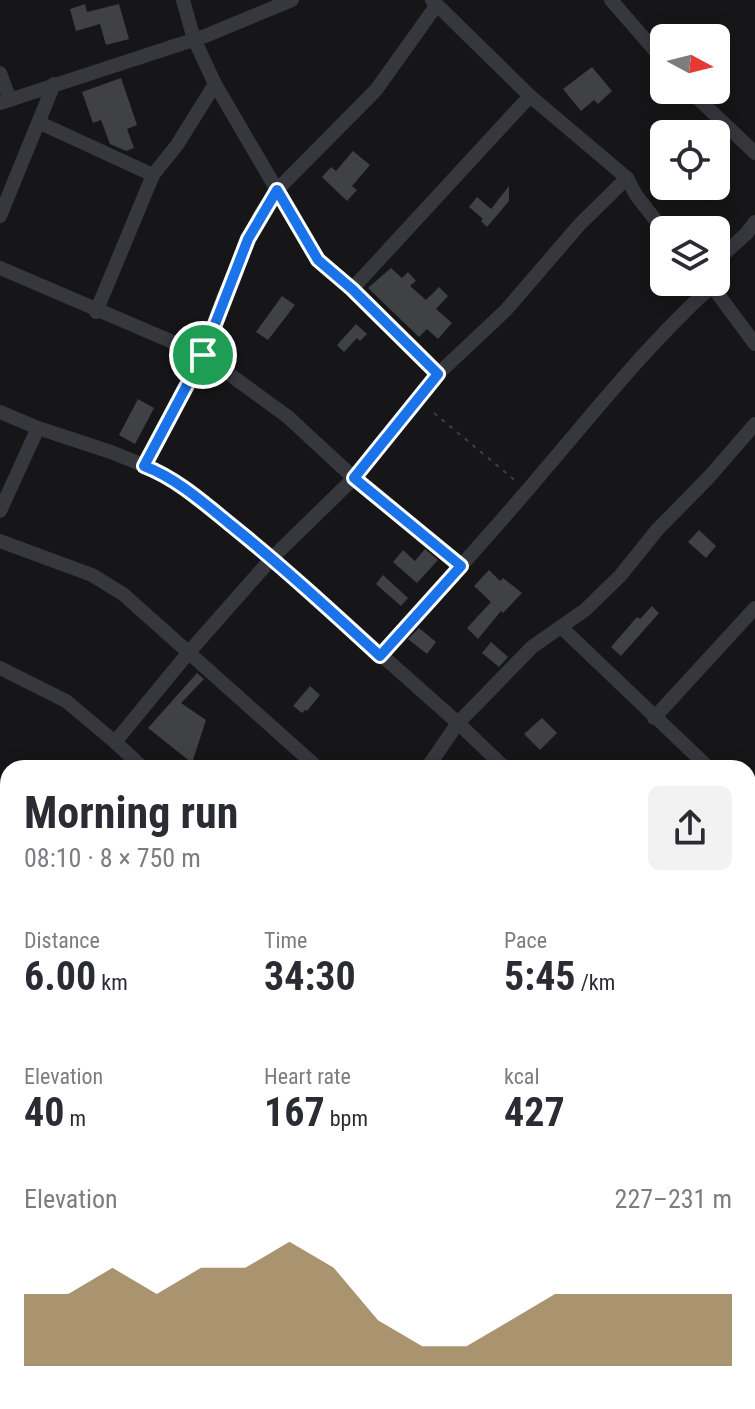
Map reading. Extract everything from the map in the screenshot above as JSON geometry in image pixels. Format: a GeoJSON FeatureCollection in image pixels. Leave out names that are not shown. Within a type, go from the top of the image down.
{"type":"FeatureCollection","features":[{"type":"Feature","properties":{"kind":"street"},"geometry":{"type":"LineString","coordinates":[[183,0],[194,39],[215,84],[318,260],[438,374]]}},
{"type":"Feature","properties":{"kind":"street"},"geometry":{"type":"LineString","coordinates":[[0,73],[5,101],[194,39],[292,0]]}},
{"type":"Feature","properties":{"kind":"street"},"geometry":{"type":"LineString","coordinates":[[611,0],[650,45]]}},
{"type":"Feature","properties":{"kind":"street"},"geometry":{"type":"LineString","coordinates":[[144,466],[203,355],[248,239],[277,190],[376,90],[434,3],[530,96],[627,178],[652,216]]}},
{"type":"Feature","properties":{"kind":"street"},"geometry":{"type":"LineString","coordinates":[[0,216],[54,84]]}},
{"type":"Feature","properties":{"kind":"street"},"geometry":{"type":"LineString","coordinates":[[96,312],[153,175],[177,145],[215,84]]}},
{"type":"Feature","properties":{"kind":"street"},"geometry":{"type":"LineString","coordinates":[[352,289],[530,96]]}},
{"type":"Feature","properties":{"kind":"street"},"geometry":{"type":"LineString","coordinates":[[704,104],[755,153]]}},
{"type":"Feature","properties":{"kind":"street"},"geometry":{"type":"LineString","coordinates":[[40,123],[153,175]]}},
{"type":"Feature","properties":{"kind":"street"},"geometry":{"type":"LineString","coordinates":[[115,742],[272,558],[354,478],[438,374],[506,310],[580,224],[627,178]]}},
{"type":"Feature","properties":{"kind":"street"},"geometry":{"type":"LineString","coordinates":[[730,248],[755,222]]}},
{"type":"Feature","properties":{"kind":"street"},"geometry":{"type":"LineString","coordinates":[[0,268],[96,312],[203,355],[280,410],[354,478],[461,566]]}},
{"type":"Feature","properties":{"kind":"street"},"geometry":{"type":"LineString","coordinates":[[380,656],[583,422],[699,296]]}},
{"type":"Feature","properties":{"kind":"street"},"geometry":{"type":"LineString","coordinates":[[719,296],[755,344]]}},
{"type":"Feature","properties":{"kind":"street"},"geometry":{"type":"LineString","coordinates":[[0,412],[144,466],[175,482],[272,558],[497,760]]}},
{"type":"Feature","properties":{"kind":"street"},"geometry":{"type":"LineString","coordinates":[[433,760],[458,723],[532,647],[585,610],[620,576],[657,530],[755,424]]}},
{"type":"Feature","properties":{"kind":"street"},"geometry":{"type":"LineString","coordinates":[[0,511],[38,428]]}},
{"type":"Feature","properties":{"kind":"street"},"geometry":{"type":"LineString","coordinates":[[0,541],[92,575],[123,594],[304,760]]}},
{"type":"Feature","properties":{"kind":"street"},"geometry":{"type":"LineString","coordinates":[[654,718],[755,608]]}},
{"type":"Feature","properties":{"kind":"street"},"geometry":{"type":"LineString","coordinates":[[561,627],[700,760]]}},
{"type":"Feature","properties":{"kind":"street"},"geometry":{"type":"LineString","coordinates":[[0,668],[66,701],[134,760]]}},
{"type":"Feature","properties":{"kind":"path"},"geometry":{"type":"LineString","coordinates":[[434,413],[527,490]]}},
{"type":"Feature","properties":{"kind":"building"},"geometry":{"type":"Polygon","coordinates":[[[85,4],[87,12],[119,4],[129,39],[106,45],[100,24],[76,31],[70,9],[85,4]]]}},
{"type":"Feature","properties":{"kind":"building"},"geometry":{"type":"Polygon","coordinates":[[[592,67],[612,91],[598,104],[594,100],[581,111],[563,89],[592,67]]]}},
{"type":"Feature","properties":{"kind":"building"},"geometry":{"type":"Polygon","coordinates":[[[121,78],[137,125],[127,129],[134,148],[126,151],[110,144],[101,120],[93,123],[82,92],[121,78]]]}},
{"type":"Feature","properties":{"kind":"building"},"geometry":{"type":"Polygon","coordinates":[[[353,151],[370,165],[352,186],[357,190],[347,201],[322,177],[331,167],[336,171],[353,151]]]}},
{"type":"Feature","properties":{"kind":"building"},"geometry":{"type":"Polygon","coordinates":[[[509,186],[509,201],[487,227],[469,207],[477,197],[491,209],[509,186]]]}},
{"type":"Feature","properties":{"kind":"building"},"geometry":{"type":"Polygon","coordinates":[[[391,268],[402,278],[408,272],[416,281],[410,286],[426,300],[439,287],[448,296],[436,309],[452,323],[438,339],[427,329],[419,337],[368,288],[391,268]]]}},
{"type":"Feature","properties":{"kind":"building"},"geometry":{"type":"Polygon","coordinates":[[[282,296],[295,305],[268,340],[256,332],[282,296]]]}},
{"type":"Feature","properties":{"kind":"building"},"geometry":{"type":"Polygon","coordinates":[[[356,324],[367,334],[360,341],[357,338],[344,352],[337,345],[356,324]]]}},
{"type":"Feature","properties":{"kind":"building"},"geometry":{"type":"Polygon","coordinates":[[[138,399],[154,408],[135,444],[119,435],[138,399]]]}},
{"type":"Feature","properties":{"kind":"building"},"geometry":{"type":"Polygon","coordinates":[[[699,530],[716,546],[706,558],[688,542],[699,530]]]}},
{"type":"Feature","properties":{"kind":"building"},"geometry":{"type":"Polygon","coordinates":[[[425,549],[438,560],[417,583],[393,562],[403,550],[415,561],[425,549]]]}},
{"type":"Feature","properties":{"kind":"building"},"geometry":{"type":"Polygon","coordinates":[[[489,570],[500,581],[503,578],[522,593],[503,613],[501,611],[478,639],[467,628],[491,602],[474,586],[489,570]]]}},
{"type":"Feature","properties":{"kind":"building"},"geometry":{"type":"Polygon","coordinates":[[[383,575],[408,598],[401,606],[376,584],[383,575]]]}},
{"type":"Feature","properties":{"kind":"building"},"geometry":{"type":"Polygon","coordinates":[[[652,606],[659,613],[621,656],[611,647],[637,617],[640,619],[652,606]]]}},
{"type":"Feature","properties":{"kind":"building"},"geometry":{"type":"Polygon","coordinates":[[[419,628],[436,642],[427,654],[408,639],[419,628]]]}},
{"type":"Feature","properties":{"kind":"building"},"geometry":{"type":"Polygon","coordinates":[[[491,642],[508,657],[499,667],[482,653],[491,642]]]}},
{"type":"Feature","properties":{"kind":"building"},"geometry":{"type":"Polygon","coordinates":[[[197,673],[204,679],[181,703],[206,720],[193,760],[188,760],[148,728],[197,673]]]}},
{"type":"Feature","properties":{"kind":"building"},"geometry":{"type":"Polygon","coordinates":[[[310,686],[320,695],[302,713],[293,706],[310,686]]]}},
{"type":"Feature","properties":{"kind":"building"},"geometry":{"type":"Polygon","coordinates":[[[542,718],[557,733],[540,750],[524,734],[542,718]]]}},
{"type":"Feature","properties":{"kind":"route"},"geometry":{"type":"LineString","coordinates":[[277,190],[318,260],[438,374],[354,478],[461,566],[380,656],[272,558],[175,482],[144,466],[203,355],[248,239],[277,190]]}}]}
